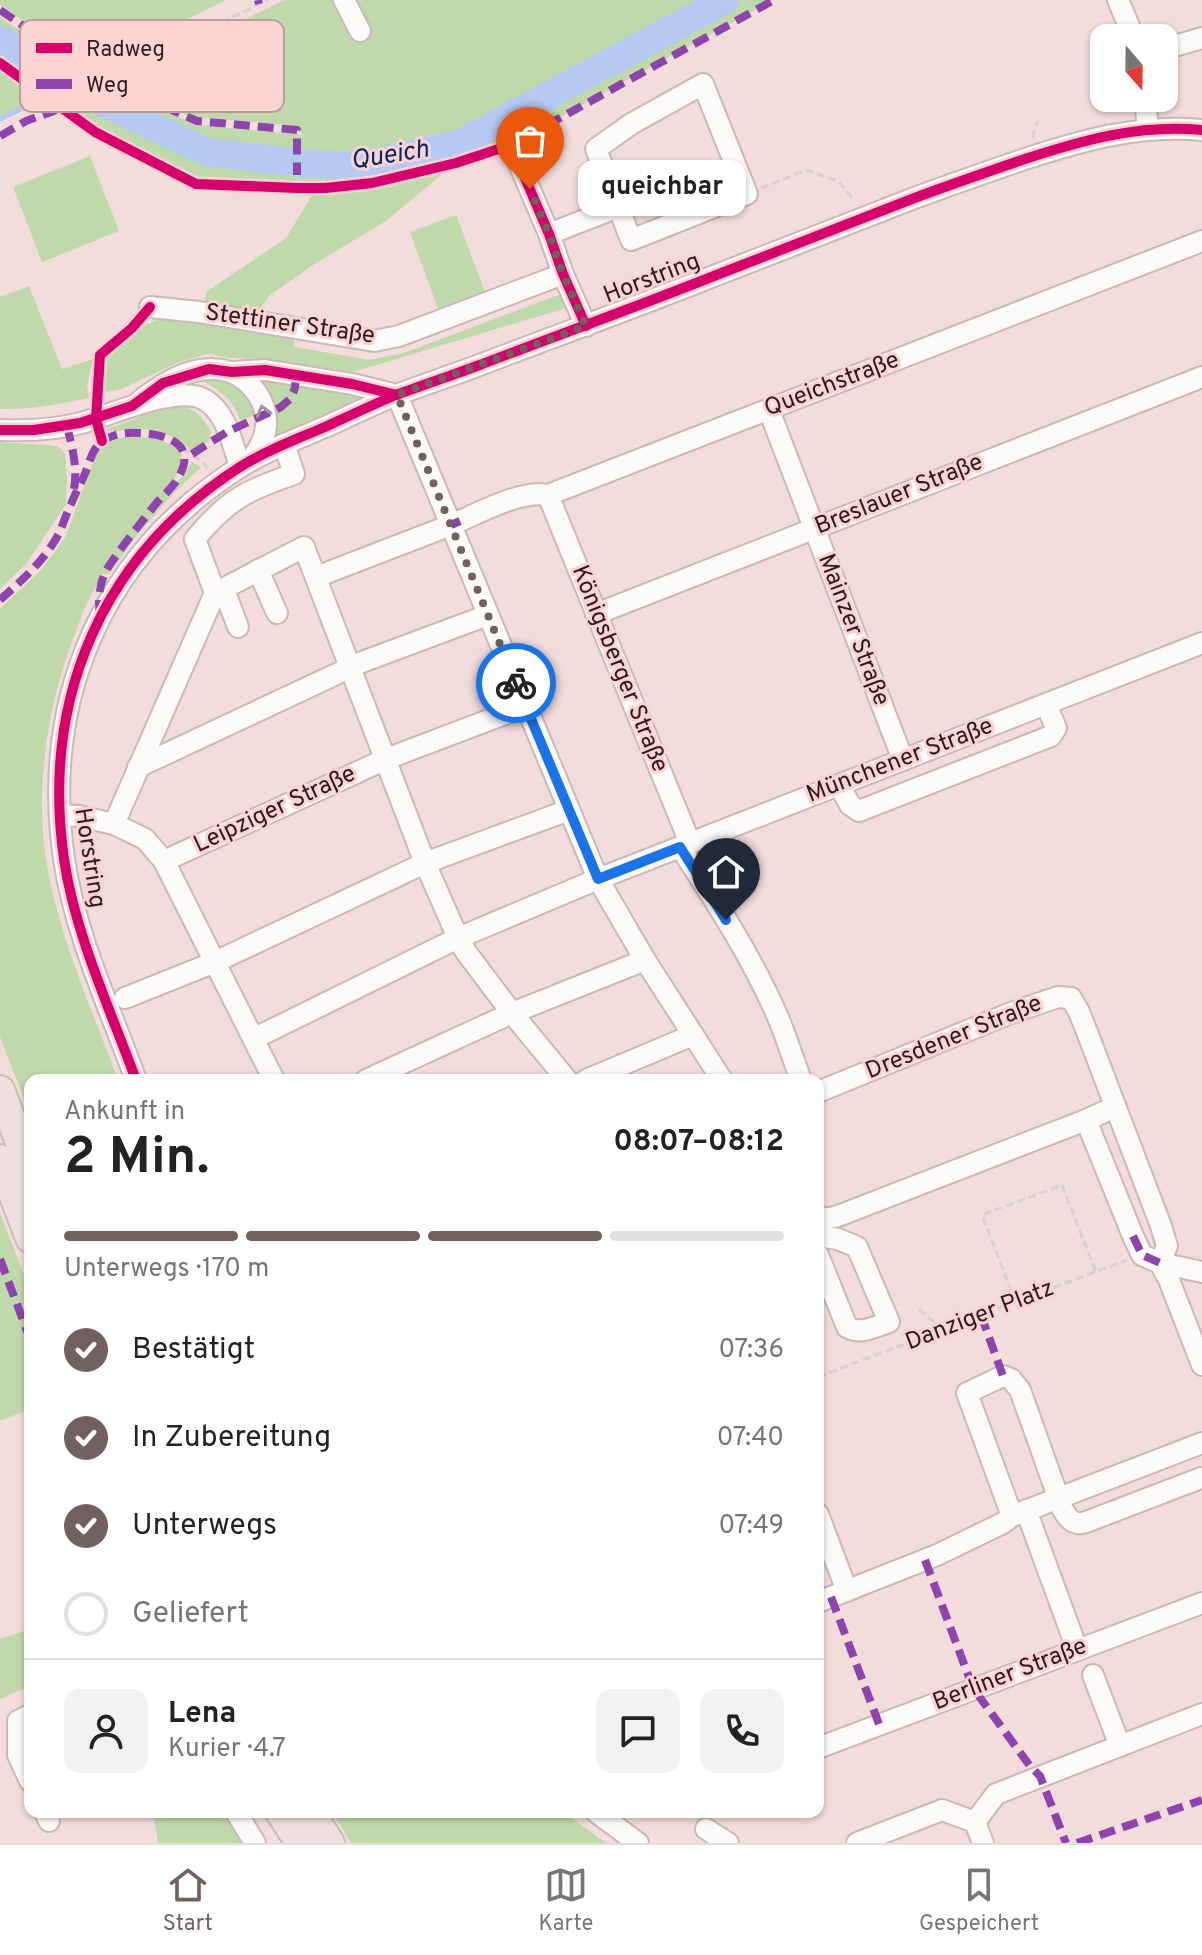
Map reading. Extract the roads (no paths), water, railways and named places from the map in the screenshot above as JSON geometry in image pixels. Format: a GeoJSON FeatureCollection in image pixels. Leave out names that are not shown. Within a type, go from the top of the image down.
{"type":"FeatureCollection","features":[{"type":"Feature","properties":{"kind":"highway"},"geometry":{"type":"LineString","coordinates":[[0,1090],[24,1153]]}},
{"type":"Feature","properties":{"kind":"highway"},"geometry":{"type":"LineString","coordinates":[[0,1159],[24,1222]]}},
{"type":"Feature","properties":{"kind":"highway"},"geometry":{"type":"LineString","coordinates":[[284,1818],[300,1843]]}},
{"type":"Feature","properties":{"kind":"highway"},"geometry":{"type":"LineString","coordinates":[[314,1818],[330,1843]]}},
{"type":"Feature","properties":{"kind":"street"},"geometry":{"type":"LineString","coordinates":[[344,0],[360,31]]}},
{"type":"Feature","properties":{"kind":"street"},"geometry":{"type":"LineString","coordinates":[[1118,0],[1128,24]]}},
{"type":"Feature","properties":{"kind":"street"},"geometry":{"type":"LineString","coordinates":[[1178,45],[1202,38]]}},
{"type":"Feature","properties":{"kind":"street"},"geometry":{"type":"LineString","coordinates":[[703,84],[747,194],[631,240],[618,207],[596,149],[631,124],[703,84]]}},
{"type":"Feature","properties":{"kind":"street"},"geometry":{"type":"LineString","coordinates":[[1146,112],[1148,129]]}},
{"type":"Feature","properties":{"kind":"street","name":"Horstring"},"geometry":{"type":"LineString","coordinates":[[134,1074],[73,900],[64,859],[60,766],[67,708],[76,674],[100,616],[139,557],[179,513],[246,463],[397,395],[586,326],[963,179],[1082,141],[1148,129],[1202,130]]}},
{"type":"Feature","properties":{"kind":"street"},"geometry":{"type":"LineString","coordinates":[[511,145],[586,326]]}},
{"type":"Feature","properties":{"kind":"street"},"geometry":{"type":"LineString","coordinates":[[549,234],[618,207]]}},
{"type":"Feature","properties":{"kind":"street","name":"Queichstraße"},"geometry":{"type":"LineString","coordinates":[[455,523],[523,496],[537,493],[548,495],[1202,241]]}},
{"type":"Feature","properties":{"kind":"street","name":"Stettiner Straße"},"geometry":{"type":"LineString","coordinates":[[150,307],[199,312],[374,341],[399,336],[563,274]]}},
{"type":"Feature","properties":{"kind":"street"},"geometry":{"type":"LineString","coordinates":[[132,406],[163,383],[209,369],[232,372],[265,370],[352,384],[397,395],[455,523],[488,615],[598,879],[645,960],[718,1074]]}},
{"type":"Feature","properties":{"kind":"street"},"geometry":{"type":"LineString","coordinates":[[232,372],[251,386],[265,415],[265,435],[246,463]]}},
{"type":"Feature","properties":{"kind":"street","name":"Breslauer Straße"},"geometry":{"type":"LineString","coordinates":[[596,614],[1202,377]]}},
{"type":"Feature","properties":{"kind":"street"},"geometry":{"type":"LineString","coordinates":[[6,431],[80,423],[132,406],[181,395],[194,396],[216,411],[260,485]]}},
{"type":"Feature","properties":{"kind":"street","name":"Mainzer Straße"},"geometry":{"type":"LineString","coordinates":[[769,410],[903,760]]}},
{"type":"Feature","properties":{"kind":"street"},"geometry":{"type":"LineString","coordinates":[[238,627],[195,539],[215,515],[240,496],[260,485],[294,474],[284,444]]}},
{"type":"Feature","properties":{"kind":"street","name":"Königsberger Straße"},"geometry":{"type":"LineString","coordinates":[[548,495],[685,845]]}},
{"type":"Feature","properties":{"kind":"street"},"geometry":{"type":"LineString","coordinates":[[316,577],[455,523]]}},
{"type":"Feature","properties":{"kind":"street"},"geometry":{"type":"LineString","coordinates":[[114,824],[220,591],[304,547],[425,863],[458,938],[512,1013],[562,1074]]}},
{"type":"Feature","properties":{"kind":"street"},"geometry":{"type":"LineString","coordinates":[[258,570],[277,613]]}},
{"type":"Feature","properties":{"kind":"street"},"geometry":{"type":"LineString","coordinates":[[138,767],[350,669],[488,615]]}},
{"type":"Feature","properties":{"kind":"street","name":"Münchener Straße"},"geometry":{"type":"LineString","coordinates":[[598,879],[1202,643]]}},
{"type":"Feature","properties":{"kind":"street"},"geometry":{"type":"LineString","coordinates":[[839,785],[850,805],[859,811],[972,767],[1051,736],[1056,728],[1046,704]]}},
{"type":"Feature","properties":{"kind":"street"},"geometry":{"type":"LineString","coordinates":[[386,759],[526,706]]}},
{"type":"Feature","properties":{"kind":"street"},"geometry":{"type":"LineString","coordinates":[[959,737],[972,767]]}},
{"type":"Feature","properties":{"kind":"street","name":"Leipziger Straße"},"geometry":{"type":"LineString","coordinates":[[164,861],[386,759]]}},
{"type":"Feature","properties":{"kind":"street"},"geometry":{"type":"LineString","coordinates":[[125,998],[215,962],[425,863],[569,810]]}},
{"type":"Feature","properties":{"kind":"street","name":"Leipziger Straße"},"geometry":{"type":"LineString","coordinates":[[60,815],[114,824],[145,839],[164,861],[271,1074]]}},
{"type":"Feature","properties":{"kind":"street"},"geometry":{"type":"LineString","coordinates":[[685,845],[777,1015],[799,1074]]}},
{"type":"Feature","properties":{"kind":"street"},"geometry":{"type":"LineString","coordinates":[[253,1039],[458,938],[598,879]]}},
{"type":"Feature","properties":{"kind":"street"},"geometry":{"type":"LineString","coordinates":[[379,1074],[512,1013],[645,960]]}},
{"type":"Feature","properties":{"kind":"street","name":"Dresdener Straße"},"geometry":{"type":"LineString","coordinates":[[824,1090],[1011,1013],[1058,997],[1071,998],[1079,1012],[1167,1246],[1151,1259]]}},
{"type":"Feature","properties":{"kind":"street"},"geometry":{"type":"LineString","coordinates":[[600,1074],[693,1035]]}},
{"type":"Feature","properties":{"kind":"street"},"geometry":{"type":"LineString","coordinates":[[824,1218],[838,1216],[1115,1107]]}},
{"type":"Feature","properties":{"kind":"street"},"geometry":{"type":"LineString","coordinates":[[1086,1120],[1133,1236],[1169,1280],[1202,1365]]}},
{"type":"Feature","properties":{"kind":"street"},"geometry":{"type":"LineString","coordinates":[[824,1237],[857,1247],[889,1322],[864,1331],[847,1327],[824,1270]]}},
{"type":"Feature","properties":{"kind":"street"},"geometry":{"type":"LineString","coordinates":[[1151,1259],[1202,1272]]}},
{"type":"Feature","properties":{"kind":"street"},"geometry":{"type":"LineString","coordinates":[[1077,1649],[967,1393],[1003,1376],[1011,1379],[1020,1390],[1058,1497],[1067,1517],[1076,1524],[1201,1478]]}},
{"type":"Feature","properties":{"kind":"street"},"geometry":{"type":"LineString","coordinates":[[824,1600],[937,1555],[1019,1513],[1202,1443]]}},
{"type":"Feature","properties":{"kind":"street"},"geometry":{"type":"LineString","coordinates":[[824,1530],[847,1591]]}},
{"type":"Feature","properties":{"kind":"street","name":"Berliner Straße"},"geometry":{"type":"LineString","coordinates":[[824,1746],[1202,1603]]}},
{"type":"Feature","properties":{"kind":"street","name":"Berliner Straße"},"geometry":{"type":"LineString","coordinates":[[1093,1675],[1120,1746]]}},
{"type":"Feature","properties":{"kind":"street"},"geometry":{"type":"LineString","coordinates":[[975,1822],[996,1794],[1202,1714]]}},
{"type":"Feature","properties":{"kind":"street"},"geometry":{"type":"LineString","coordinates":[[24,1718],[18,1721],[18,1755],[24,1768]]}},
{"type":"Feature","properties":{"kind":"street"},"geometry":{"type":"LineString","coordinates":[[857,1843],[942,1810],[975,1822],[983,1843]]}},
{"type":"Feature","properties":{"kind":"street"},"geometry":{"type":"LineString","coordinates":[[240,1818],[255,1843]]}},
{"type":"Feature","properties":{"kind":"street"},"geometry":{"type":"LineString","coordinates":[[604,1818],[638,1843]]}},
{"type":"Feature","properties":{"kind":"street"},"geometry":{"type":"LineString","coordinates":[[706,1829],[728,1843]]}},
{"type":"Feature","properties":{"kind":"waterway","name":"Queich"},"geometry":{"type":"LineString","coordinates":[[123,112],[207,152],[358,166],[459,144],[725,0]]}},
{"type":"Feature","properties":{"kind":"waterway","name":"Queich"},"geometry":{"type":"LineString","coordinates":[[0,39],[20,53]]}},
{"type":"Feature","properties":{"kind":"waterway"},"geometry":{"type":"LineString","coordinates":[[0,119],[20,109]]}},
{"type":"Feature","properties":{"kind":"place","name":"queichbar"},"geometry":{"type":"Point","coordinates":[530,189]}}]}
